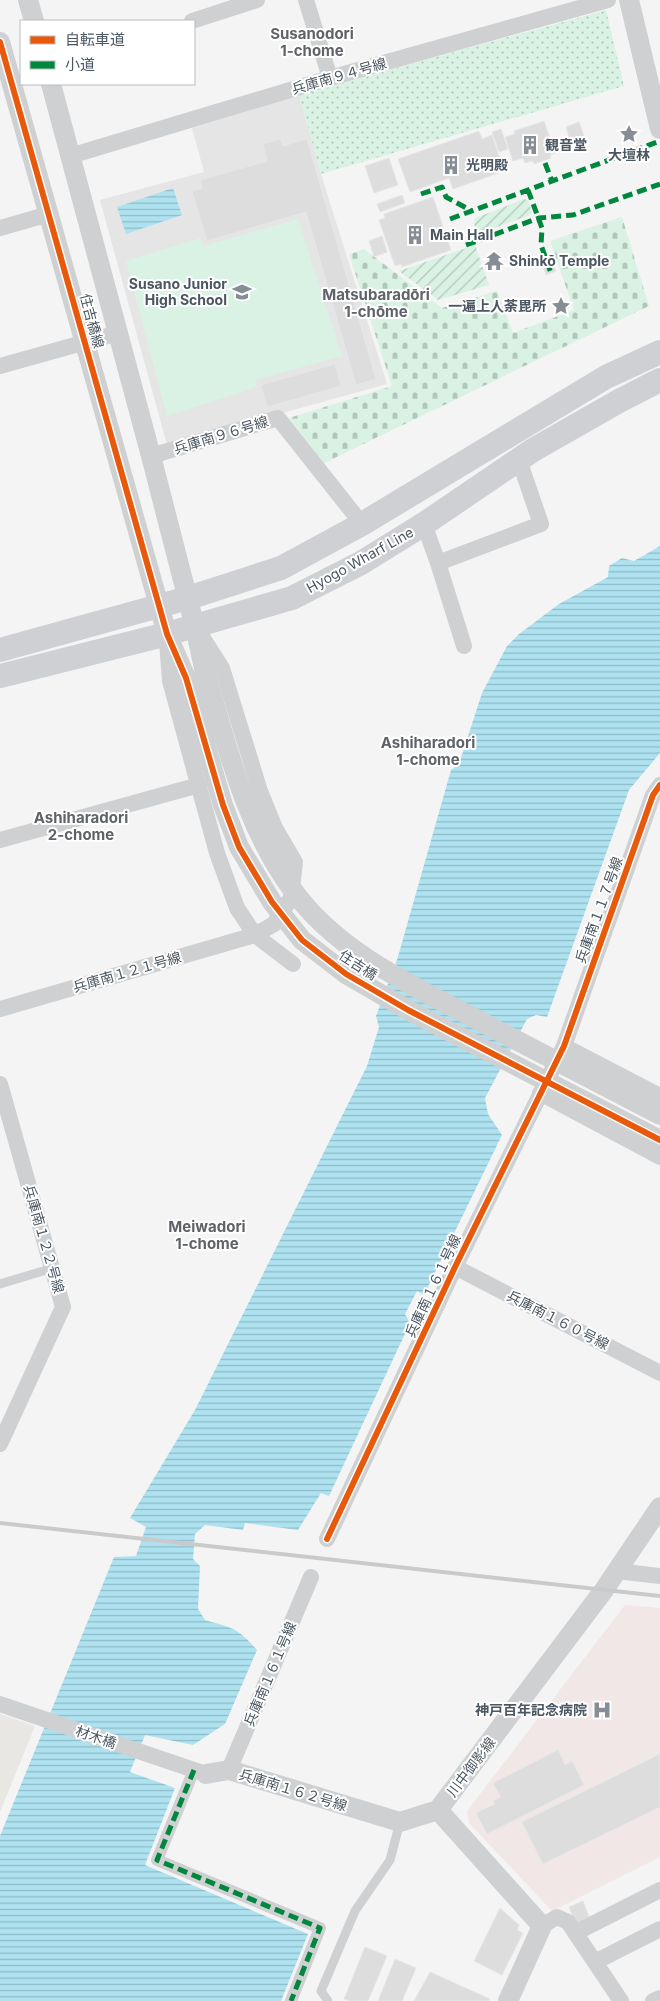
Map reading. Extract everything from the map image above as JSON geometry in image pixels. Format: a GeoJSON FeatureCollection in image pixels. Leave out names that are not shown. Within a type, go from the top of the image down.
{"type":"FeatureCollection","features":[{"type":"Feature","properties":{"kind":"main road"},"geometry":{"type":"LineString","coordinates":[[0,650],[188,598],[281,568],[362,524],[606,377],[660,352]]}},
{"type":"Feature","properties":{"kind":"main road","name":"Hyogo Wharf Line"},"geometry":{"type":"LineString","coordinates":[[0,676],[195,627],[292,598],[361,563],[424,524],[526,455],[618,401],[660,380]]}},
{"type":"Feature","properties":{"kind":"main road"},"geometry":{"type":"LineString","coordinates":[[519,428],[526,455]]}},
{"type":"Feature","properties":{"kind":"main road"},"geometry":{"type":"LineString","coordinates":[[406,497],[424,524]]}},
{"type":"Feature","properties":{"kind":"street"},"geometry":{"type":"LineString","coordinates":[[28,0],[34,20]]}},
{"type":"Feature","properties":{"kind":"street"},"geometry":{"type":"LineString","coordinates":[[195,20],[258,0]]}},
{"type":"Feature","properties":{"kind":"street"},"geometry":{"type":"LineString","coordinates":[[306,0],[330,78]]}},
{"type":"Feature","properties":{"kind":"street","name":"兵庫南９４号線"},"geometry":{"type":"LineString","coordinates":[[70,156],[330,78],[608,0]]}},
{"type":"Feature","properties":{"kind":"street"},"geometry":{"type":"LineString","coordinates":[[629,0],[660,129]]}},
{"type":"Feature","properties":{"kind":"street","name":"住吉橋線"},"geometry":{"type":"LineString","coordinates":[[0,42],[167,634]]}},
{"type":"Feature","properties":{"kind":"street","name":"住吉橋線"},"geometry":{"type":"LineString","coordinates":[[51,85],[195,627]]}},
{"type":"Feature","properties":{"kind":"street"},"geometry":{"type":"LineString","coordinates":[[0,228],[49,214]]}},
{"type":"Feature","properties":{"kind":"street"},"geometry":{"type":"LineString","coordinates":[[0,366],[118,333]]}},
{"type":"Feature","properties":{"kind":"street","name":"兵庫南９６号線"},"geometry":{"type":"LineString","coordinates":[[151,456],[278,418],[362,524]]}},
{"type":"Feature","properties":{"kind":"street"},"geometry":{"type":"LineString","coordinates":[[438,563],[541,524],[526,455]]}},
{"type":"Feature","properties":{"kind":"street"},"geometry":{"type":"LineString","coordinates":[[424,524],[464,646]]}},
{"type":"Feature","properties":{"kind":"street","name":"住吉橋"},"geometry":{"type":"LineString","coordinates":[[195,627],[205,673],[242,797],[260,839],[292,890],[323,925],[361,955],[420,990],[660,1115]]}},
{"type":"Feature","properties":{"kind":"street","name":"兵庫南１２１号線"},"geometry":{"type":"LineString","coordinates":[[0,1009],[255,936],[274,924],[290,898],[295,862],[275,828],[260,791],[222,668],[195,627]]}},
{"type":"Feature","properties":{"kind":"street"},"geometry":{"type":"LineString","coordinates":[[167,634],[170,681],[217,853],[231,890],[238,908],[255,936],[293,964]]}},
{"type":"Feature","properties":{"kind":"street","name":"住吉橋"},"geometry":{"type":"LineString","coordinates":[[167,634],[186,678],[222,805],[239,847],[272,902],[302,940],[346,974],[408,1010],[660,1140]]}},
{"type":"Feature","properties":{"kind":"street"},"geometry":{"type":"LineString","coordinates":[[0,840],[199,785]]}},
{"type":"Feature","properties":{"kind":"street","name":"兵庫南１１７号線"},"geometry":{"type":"LineString","coordinates":[[564,1046],[653,795],[660,785]]}},
{"type":"Feature","properties":{"kind":"street"},"geometry":{"type":"LineString","coordinates":[[564,1046],[660,1096]]}},
{"type":"Feature","properties":{"kind":"street","name":"兵庫南１６１号線"},"geometry":{"type":"LineString","coordinates":[[327,1538],[455,1267],[564,1046]]}},
{"type":"Feature","properties":{"kind":"street","name":"兵庫南１２２号線"},"geometry":{"type":"LineString","coordinates":[[0,1084],[63,1307],[0,1444]]}},
{"type":"Feature","properties":{"kind":"street"},"geometry":{"type":"LineString","coordinates":[[540,1093],[660,1157]]}},
{"type":"Feature","properties":{"kind":"street","name":"兵庫南１６０号線"},"geometry":{"type":"LineString","coordinates":[[455,1267],[660,1373]]}},
{"type":"Feature","properties":{"kind":"street","name":"川中御影線"},"geometry":{"type":"LineString","coordinates":[[542,1926],[438,1810],[617,1571],[660,1507]]}},
{"type":"Feature","properties":{"kind":"street"},"geometry":{"type":"LineString","coordinates":[[617,1571],[660,1576]]}},
{"type":"Feature","properties":{"kind":"street","name":"兵庫南１６１号線"},"geometry":{"type":"LineString","coordinates":[[229,1770],[310,1577]]}},
{"type":"Feature","properties":{"kind":"street","name":"材木橋"},"geometry":{"type":"LineString","coordinates":[[0,1704],[148,1755]]}},
{"type":"Feature","properties":{"kind":"street","name":"兵庫南１６２号線"},"geometry":{"type":"LineString","coordinates":[[148,1755],[200,1772],[229,1770],[400,1822]]}},
{"type":"Feature","properties":{"kind":"street"},"geometry":{"type":"LineString","coordinates":[[200,1772],[158,1860],[320,1928],[291,2001]]}},
{"type":"Feature","properties":{"kind":"street"},"geometry":{"type":"LineString","coordinates":[[400,1822],[438,1810]]}},
{"type":"Feature","properties":{"kind":"street"},"geometry":{"type":"LineString","coordinates":[[575,1932],[660,1890]]}},
{"type":"Feature","properties":{"kind":"street"},"geometry":{"type":"LineString","coordinates":[[508,2001],[542,1926],[557,1917],[568,1922],[621,2001]]}},
{"type":"Feature","properties":{"kind":"street"},"geometry":{"type":"LineString","coordinates":[[595,1962],[660,1929]]}},
{"type":"Feature","properties":{"kind":"street"},"geometry":{"type":"LineString","coordinates":[[654,2001],[660,1998]]}},
{"type":"Feature","properties":{"kind":"lane"},"geometry":{"type":"LineString","coordinates":[[0,1284],[52,1268]]}},
{"type":"Feature","properties":{"kind":"lane"},"geometry":{"type":"LineString","coordinates":[[328,2001],[322,1991],[355,1911],[390,1860],[400,1822]]}},
{"type":"Feature","properties":{"kind":"shaded area","name":"Susano Junior High School"},"geometry":{"type":"Polygon","coordinates":[[[299,95],[321,174],[387,384],[167,445],[100,200],[204,172],[192,128],[299,95]]]}},
{"type":"Feature","properties":{"kind":"shaded area","name":"神戸百年記念病院"},"geometry":{"type":"Polygon","coordinates":[[[625,1605],[660,1608],[660,1857],[552,1911],[469,1823],[467,1811],[625,1605]]]}},
{"type":"Feature","properties":{"kind":"shaded area"},"geometry":{"type":"Polygon","coordinates":[[[0,1714],[35,1726],[0,1812],[0,1714]]]}},
{"type":"Feature","properties":{"kind":"green space"},"geometry":{"type":"Polygon","coordinates":[[[606,10],[624,86],[321,174],[299,95],[606,10]]]}},
{"type":"Feature","properties":{"kind":"green space"},"geometry":{"type":"Polygon","coordinates":[[[524,199],[528,200],[532,212],[530,215],[481,233],[476,229],[474,225],[475,218],[524,199]]]}},
{"type":"Feature","properties":{"kind":"green space"},"geometry":{"type":"Polygon","coordinates":[[[622,217],[649,306],[324,463],[289,418],[392,386],[349,254],[364,249],[442,308],[497,291],[513,333],[574,310],[550,241],[622,217]]]}},
{"type":"Feature","properties":{"kind":"green space"},"geometry":{"type":"Polygon","coordinates":[[[298,219],[342,356],[255,380],[257,387],[167,416],[126,261],[201,238],[203,246],[298,219]]]}},
{"type":"Feature","properties":{"kind":"green space"},"geometry":{"type":"Polygon","coordinates":[[[475,245],[489,285],[438,300],[399,271],[475,245]]]}},
{"type":"Feature","properties":{"kind":"water"},"geometry":{"type":"Polygon","coordinates":[[[173,188],[182,215],[126,234],[117,207],[173,188]]]}},
{"type":"Feature","properties":{"kind":"water"},"geometry":{"type":"Polygon","coordinates":[[[660,546],[660,753],[629,790],[547,1017],[536,1015],[527,1019],[485,1098],[488,1114],[502,1135],[424,1295],[417,1291],[405,1314],[410,1323],[329,1496],[321,1493],[298,1530],[245,1523],[243,1530],[205,1525],[195,1534],[193,1559],[200,1566],[198,1609],[205,1620],[240,1633],[257,1650],[225,1724],[193,1745],[145,1735],[130,1772],[175,1788],[145,1865],[308,1934],[281,2001],[0,2001],[0,1836],[114,1557],[136,1556],[146,1527],[130,1518],[195,1410],[367,1066],[379,1027],[376,1016],[397,960],[451,770],[459,764],[482,693],[507,646],[519,634],[559,604],[608,577],[609,566],[622,558],[634,561],[660,546]]]}},
{"type":"Feature","properties":{"kind":"building","name":"観音堂"},"geometry":{"type":"Polygon","coordinates":[[[544,121],[555,153],[550,155],[551,158],[534,164],[533,161],[525,163],[523,158],[513,161],[505,137],[515,134],[514,131],[544,121]]]}},
{"type":"Feature","properties":{"kind":"building"},"geometry":{"type":"Polygon","coordinates":[[[579,122],[584,136],[570,141],[566,127],[579,122]]]}},
{"type":"Feature","properties":{"kind":"building"},"geometry":{"type":"Polygon","coordinates":[[[501,129],[508,149],[499,152],[492,132],[501,129]]]}},
{"type":"Feature","properties":{"kind":"building","name":"光明殿"},"geometry":{"type":"Polygon","coordinates":[[[479,131],[482,139],[492,135],[504,171],[453,189],[449,178],[410,192],[398,159],[479,131]]]}},
{"type":"Feature","properties":{"kind":"building"},"geometry":{"type":"Polygon","coordinates":[[[280,139],[283,146],[307,139],[376,379],[356,385],[306,212],[207,241],[192,191],[202,188],[200,180],[267,161],[263,144],[280,139]]]}},
{"type":"Feature","properties":{"kind":"building"},"geometry":{"type":"Polygon","coordinates":[[[389,158],[398,185],[374,193],[365,166],[389,158]]]}},
{"type":"Feature","properties":{"kind":"building"},"geometry":{"type":"Polygon","coordinates":[[[402,195],[405,203],[380,212],[377,204],[402,195]]]}},
{"type":"Feature","properties":{"kind":"building","name":"Main Hall"},"geometry":{"type":"Polygon","coordinates":[[[433,197],[451,250],[402,267],[401,264],[395,266],[379,220],[385,218],[384,214],[433,197]]]}},
{"type":"Feature","properties":{"kind":"building"},"geometry":{"type":"Polygon","coordinates":[[[382,236],[387,252],[374,257],[369,241],[382,236]]]}},
{"type":"Feature","properties":{"kind":"building"},"geometry":{"type":"Polygon","coordinates":[[[552,262],[556,271],[546,275],[543,266],[552,262]]]}},
{"type":"Feature","properties":{"kind":"building"},"geometry":{"type":"Polygon","coordinates":[[[335,364],[341,386],[267,407],[261,385],[335,364]]]}},
{"type":"Feature","properties":{"kind":"building"},"geometry":{"type":"Polygon","coordinates":[[[558,1750],[565,1765],[572,1761],[584,1785],[487,1834],[476,1813],[495,1804],[493,1801],[501,1797],[493,1783],[558,1750]]]}},
{"type":"Feature","properties":{"kind":"building"},"geometry":{"type":"Polygon","coordinates":[[[660,1754],[660,1807],[543,1864],[522,1822],[660,1754]]]}},
{"type":"Feature","properties":{"kind":"building"},"geometry":{"type":"Polygon","coordinates":[[[583,1901],[591,1922],[577,1928],[569,1907],[583,1901]]]}},
{"type":"Feature","properties":{"kind":"building"},"geometry":{"type":"Polygon","coordinates":[[[500,1908],[519,1925],[517,1930],[523,1933],[502,1975],[474,1961],[500,1908]]]}},
{"type":"Feature","properties":{"kind":"building"},"geometry":{"type":"Polygon","coordinates":[[[365,1947],[387,1956],[368,2001],[344,1999],[365,1947]]]}},
{"type":"Feature","properties":{"kind":"building"},"geometry":{"type":"Polygon","coordinates":[[[395,1959],[416,1968],[402,2001],[378,2001],[395,1959]]]}},
{"type":"Feature","properties":{"kind":"building"},"geometry":{"type":"Polygon","coordinates":[[[430,1972],[490,1999],[489,2001],[414,2001],[430,1972]]]}},
{"type":"Feature","properties":{"kind":"railway"},"geometry":{"type":"LineString","coordinates":[[0,1523],[660,1596]]}},
{"type":"Feature","properties":{"kind":"marked path"},"geometry":{"type":"LineString","coordinates":[[450,219],[660,141]]}},
{"type":"Feature","properties":{"kind":"marked path"},"geometry":{"type":"LineString","coordinates":[[545,163],[552,181]]}},
{"type":"Feature","properties":{"kind":"marked path"},"geometry":{"type":"LineString","coordinates":[[466,245],[539,218],[573,215],[660,184]]}},
{"type":"Feature","properties":{"kind":"marked path"},"geometry":{"type":"LineString","coordinates":[[421,194],[442,187],[446,197],[472,211]]}},
{"type":"Feature","properties":{"kind":"marked path"},"geometry":{"type":"LineString","coordinates":[[528,190],[542,228],[541,245],[551,273]]}},
{"type":"Feature","properties":{"kind":"marked path"},"geometry":{"type":"LineString","coordinates":[[194,1770],[157,1860],[320,1928],[291,2001]]}},
{"type":"Feature","properties":{"kind":"cycle path"},"geometry":{"type":"LineString","coordinates":[[0,42],[167,634],[186,678],[223,805],[239,847],[272,902],[302,940],[346,974],[408,1010],[660,1140]]}},
{"type":"Feature","properties":{"kind":"cycle path"},"geometry":{"type":"LineString","coordinates":[[327,1539],[455,1267],[564,1046],[653,795],[660,785]]}},
{"type":"Feature","properties":{"kind":"place","name":"大壇林"},"geometry":{"type":"Point","coordinates":[629,134]}},
{"type":"Feature","properties":{"kind":"place","name":"観音堂"},"geometry":{"type":"Point","coordinates":[530,145]}},
{"type":"Feature","properties":{"kind":"place","name":"光明殿"},"geometry":{"type":"Point","coordinates":[451,165]}},
{"type":"Feature","properties":{"kind":"place","name":"Main Hall"},"geometry":{"type":"Point","coordinates":[415,235]}},
{"type":"Feature","properties":{"kind":"place","name":"Shinkō Temple"},"geometry":{"type":"Point","coordinates":[494,261]}},
{"type":"Feature","properties":{"kind":"place","name":"Susano Junior High School"},"geometry":{"type":"Point","coordinates":[242,292]}},
{"type":"Feature","properties":{"kind":"place","name":"一遍上人荼毘所"},"geometry":{"type":"Point","coordinates":[561,306]}},
{"type":"Feature","properties":{"kind":"place","name":"神戸百年記念病院"},"geometry":{"type":"Point","coordinates":[602,1710]}},
{"type":"Feature","properties":{"kind":"district","name":"Susanodori 1-chome"},"geometry":{"type":"Point","coordinates":[312,42]}},
{"type":"Feature","properties":{"kind":"district","name":"Matsubaradōri 1-chōme"},"geometry":{"type":"Point","coordinates":[376,304]}},
{"type":"Feature","properties":{"kind":"district","name":"Ashiharadori 1-chome"},"geometry":{"type":"Point","coordinates":[428,752]}},
{"type":"Feature","properties":{"kind":"district","name":"Ashiharadori 2-chome"},"geometry":{"type":"Point","coordinates":[81,826]}},
{"type":"Feature","properties":{"kind":"district","name":"Meiwadori 1-chome"},"geometry":{"type":"Point","coordinates":[207,1236]}}]}
